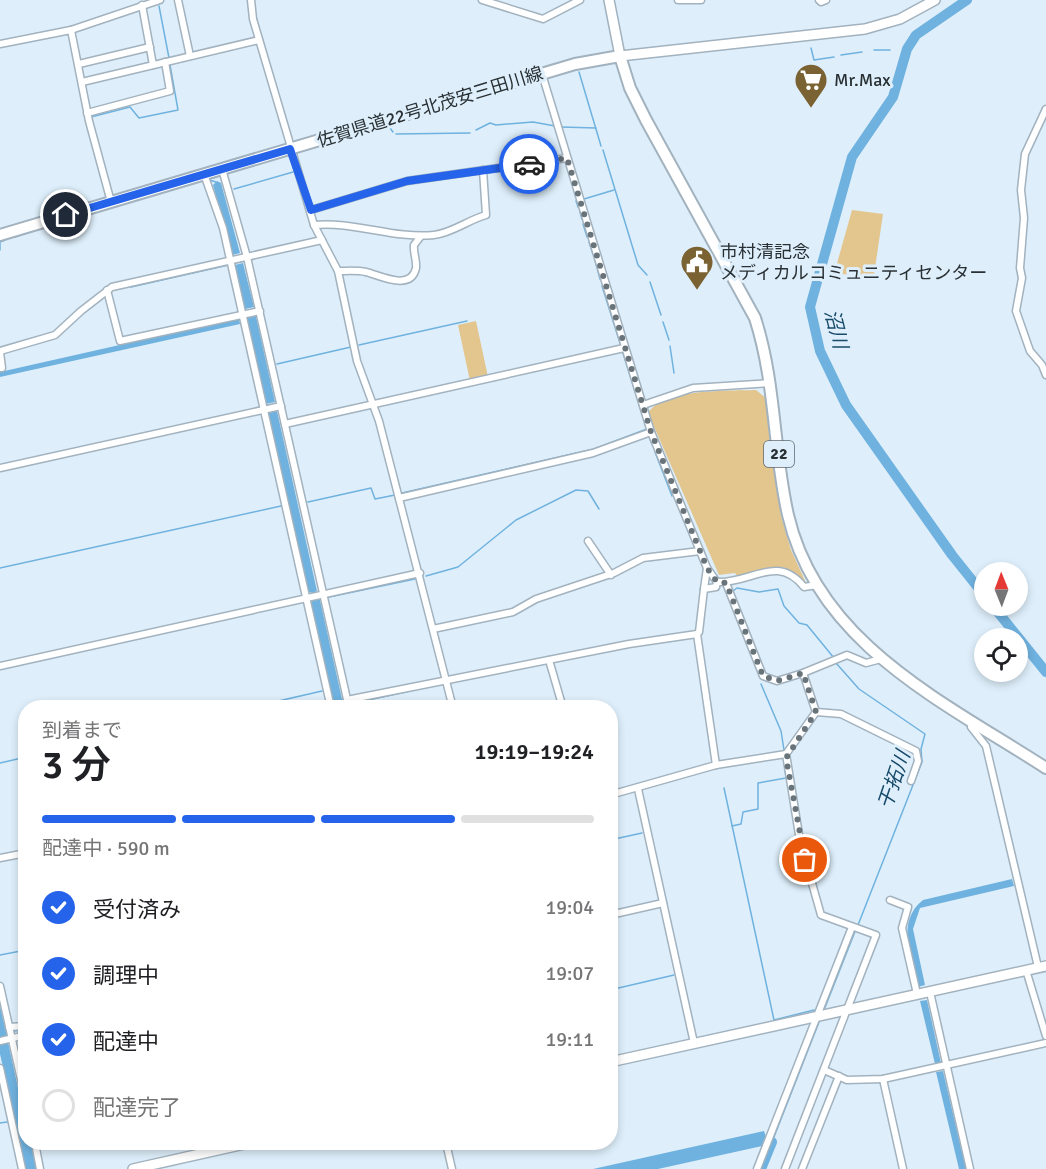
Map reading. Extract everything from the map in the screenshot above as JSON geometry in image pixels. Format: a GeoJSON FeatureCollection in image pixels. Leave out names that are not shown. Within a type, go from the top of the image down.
{"type":"FeatureCollection","features":[{"type":"Feature","properties":{"kind":"main road","name":"佐賀県道22号北茂安三田川線"},"geometry":{"type":"LineString","coordinates":[[0,235],[575,64],[620,56]]}},
{"type":"Feature","properties":{"kind":"main road","name":"22"},"geometry":{"type":"LineString","coordinates":[[620,56],[630,88],[646,120],[755,318],[766,352],[772,383],[788,516],[799,549],[817,585],[841,621],[881,659],[1046,768]]}},
{"type":"Feature","properties":{"kind":"street"},"geometry":{"type":"LineString","coordinates":[[0,44],[71,30],[156,0]]}},
{"type":"Feature","properties":{"kind":"street"},"geometry":{"type":"LineString","coordinates":[[178,0],[190,56]]}},
{"type":"Feature","properties":{"kind":"street"},"geometry":{"type":"LineString","coordinates":[[251,0],[259,40],[314,225],[338,271],[357,361],[374,405],[404,525],[420,573],[451,700]]}},
{"type":"Feature","properties":{"kind":"street"},"geometry":{"type":"LineString","coordinates":[[482,0],[536,19],[543,19],[580,0]]}},
{"type":"Feature","properties":{"kind":"street"},"geometry":{"type":"LineString","coordinates":[[609,0],[620,56],[698,50],[865,29],[900,19],[935,0]]}},
{"type":"Feature","properties":{"kind":"street"},"geometry":{"type":"LineString","coordinates":[[678,0],[701,0]]}},
{"type":"Feature","properties":{"kind":"street"},"geometry":{"type":"LineString","coordinates":[[819,0],[821,2],[826,0]]}},
{"type":"Feature","properties":{"kind":"street"},"geometry":{"type":"LineString","coordinates":[[142,5],[153,65]]}},
{"type":"Feature","properties":{"kind":"street"},"geometry":{"type":"LineString","coordinates":[[71,30],[87,113],[111,202]]}},
{"type":"Feature","properties":{"kind":"street"},"geometry":{"type":"LineString","coordinates":[[82,81],[259,40]]}},
{"type":"Feature","properties":{"kind":"street"},"geometry":{"type":"LineString","coordinates":[[79,64],[150,47]]}},
{"type":"Feature","properties":{"kind":"street"},"geometry":{"type":"LineString","coordinates":[[87,113],[170,91],[165,62]]}},
{"type":"Feature","properties":{"kind":"street"},"geometry":{"type":"LineString","coordinates":[[543,74],[651,432],[707,568],[717,582],[726,583],[776,570],[794,575],[804,587],[817,585]]}},
{"type":"Feature","properties":{"kind":"street"},"geometry":{"type":"LineString","coordinates":[[1046,109],[1025,154],[1021,190],[1024,218],[1020,268],[1022,278],[1016,311],[1030,351],[1042,365],[1046,375]]}},
{"type":"Feature","properties":{"kind":"street"},"geometry":{"type":"LineString","coordinates":[[311,210],[379,188],[567,158]]}},
{"type":"Feature","properties":{"kind":"street"},"geometry":{"type":"LineString","coordinates":[[222,168],[248,257],[285,424],[315,596],[330,700]]}},
{"type":"Feature","properties":{"kind":"street"},"geometry":{"type":"LineString","coordinates":[[314,225],[354,226],[421,236],[447,232],[486,215],[483,170]]}},
{"type":"Feature","properties":{"kind":"street"},"geometry":{"type":"LineString","coordinates":[[204,174],[223,228],[264,409],[315,596],[347,700],[445,679],[697,634]]}},
{"type":"Feature","properties":{"kind":"street"},"geometry":{"type":"LineString","coordinates":[[338,271],[366,272],[388,280],[404,279],[412,275],[416,267],[414,244],[421,236]]}},
{"type":"Feature","properties":{"kind":"street"},"geometry":{"type":"LineString","coordinates":[[0,368],[2,368],[0,352],[55,335],[107,290],[322,240]]}},
{"type":"Feature","properties":{"kind":"street"},"geometry":{"type":"LineString","coordinates":[[107,290],[120,341],[260,311]]}},
{"type":"Feature","properties":{"kind":"street"},"geometry":{"type":"LineString","coordinates":[[285,424],[624,348]]}},
{"type":"Feature","properties":{"kind":"street"},"geometry":{"type":"LineString","coordinates":[[643,405],[693,388],[772,383]]}},
{"type":"Feature","properties":{"kind":"street"},"geometry":{"type":"LineString","coordinates":[[0,468],[281,405]]}},
{"type":"Feature","properties":{"kind":"street"},"geometry":{"type":"LineString","coordinates":[[399,498],[593,453],[651,432]]}},
{"type":"Feature","properties":{"kind":"street"},"geometry":{"type":"LineString","coordinates":[[588,541],[611,575]]}},
{"type":"Feature","properties":{"kind":"street"},"geometry":{"type":"LineString","coordinates":[[433,629],[513,612],[536,599],[611,575],[643,558],[700,551]]}},
{"type":"Feature","properties":{"kind":"street"},"geometry":{"type":"LineString","coordinates":[[707,568],[697,634],[716,765]]}},
{"type":"Feature","properties":{"kind":"street"},"geometry":{"type":"LineString","coordinates":[[0,666],[420,573]]}},
{"type":"Feature","properties":{"kind":"street"},"geometry":{"type":"LineString","coordinates":[[704,589],[716,586],[717,582]]}},
{"type":"Feature","properties":{"kind":"street"},"geometry":{"type":"LineString","coordinates":[[726,583],[763,676],[777,681],[847,655],[866,663],[881,659]]}},
{"type":"Feature","properties":{"kind":"street"},"geometry":{"type":"LineString","coordinates":[[549,660],[561,700]]}},
{"type":"Feature","properties":{"kind":"street"},"geometry":{"type":"LineString","coordinates":[[803,673],[816,712]]}},
{"type":"Feature","properties":{"kind":"street"},"geometry":{"type":"LineString","coordinates":[[784,1169],[876,935],[821,915],[800,841],[786,754],[816,712]]}},
{"type":"Feature","properties":{"kind":"street"},"geometry":{"type":"LineString","coordinates":[[816,712],[841,714],[916,751],[918,761],[911,781]]}},
{"type":"Feature","properties":{"kind":"street"},"geometry":{"type":"LineString","coordinates":[[618,1060],[1042,966],[988,755],[981,738],[971,728],[973,720]]}},
{"type":"Feature","properties":{"kind":"street"},"geometry":{"type":"LineString","coordinates":[[618,793],[716,765],[786,754]]}},
{"type":"Feature","properties":{"kind":"street"},"geometry":{"type":"LineString","coordinates":[[638,789],[694,1043]]}},
{"type":"Feature","properties":{"kind":"street"},"geometry":{"type":"LineString","coordinates":[[0,858],[18,855]]}},
{"type":"Feature","properties":{"kind":"street"},"geometry":{"type":"LineString","coordinates":[[890,900],[908,908],[902,928],[916,994]]}},
{"type":"Feature","properties":{"kind":"street"},"geometry":{"type":"LineString","coordinates":[[618,913],[663,903]]}},
{"type":"Feature","properties":{"kind":"street"},"geometry":{"type":"LineString","coordinates":[[757,1169],[816,1016],[855,928]]}},
{"type":"Feature","properties":{"kind":"street"},"geometry":{"type":"LineString","coordinates":[[1026,970],[1046,1036]]}},
{"type":"Feature","properties":{"kind":"street"},"geometry":{"type":"LineString","coordinates":[[0,986],[9,1027],[5,1040],[18,1078]]}},
{"type":"Feature","properties":{"kind":"street"},"geometry":{"type":"LineString","coordinates":[[930,992],[970,1169]]}},
{"type":"Feature","properties":{"kind":"street"},"geometry":{"type":"LineString","coordinates":[[9,1027],[18,1026]]}},
{"type":"Feature","properties":{"kind":"street"},"geometry":{"type":"LineString","coordinates":[[824,1070],[847,1080],[883,1079],[1046,1043]]}},
{"type":"Feature","properties":{"kind":"street"},"geometry":{"type":"LineString","coordinates":[[0,1068],[22,1169]]}},
{"type":"Feature","properties":{"kind":"street"},"geometry":{"type":"LineString","coordinates":[[802,1169],[839,1076]]}},
{"type":"Feature","properties":{"kind":"street"},"geometry":{"type":"LineString","coordinates":[[883,1079],[903,1169]]}},
{"type":"Feature","properties":{"kind":"street"},"geometry":{"type":"LineString","coordinates":[[36,1150],[40,1169]]}},
{"type":"Feature","properties":{"kind":"street"},"geometry":{"type":"LineString","coordinates":[[133,1169],[218,1150]]}},
{"type":"Feature","properties":{"kind":"street"},"geometry":{"type":"LineString","coordinates":[[448,1150],[452,1169]]}},
{"type":"Feature","properties":{"kind":"shaded area"},"geometry":{"type":"Polygon","coordinates":[[[852,210],[883,214],[874,275],[834,274],[852,210]]]}},
{"type":"Feature","properties":{"kind":"shaded area"},"geometry":{"type":"Polygon","coordinates":[[[476,321],[488,377],[470,381],[458,325],[476,321]]]}},
{"type":"Feature","properties":{"kind":"shaded area"},"geometry":{"type":"Polygon","coordinates":[[[756,390],[766,398],[781,516],[791,550],[806,583],[804,584],[796,574],[783,567],[737,576],[735,573],[719,575],[648,413],[656,405],[682,395],[698,392],[756,390]]]}},
{"type":"Feature","properties":{"kind":"water"},"geometry":{"type":"Polygon","coordinates":[[[217,181],[221,183],[240,253],[232,255],[213,185],[217,181]]]}},
{"type":"Feature","properties":{"kind":"water"},"geometry":{"type":"Polygon","coordinates":[[[243,263],[254,307],[245,309],[235,265],[243,263]]]}},
{"type":"Feature","properties":{"kind":"water"},"geometry":{"type":"Polygon","coordinates":[[[256,316],[275,402],[266,404],[247,318],[256,316]]]}},
{"type":"Feature","properties":{"kind":"water"},"geometry":{"type":"Polygon","coordinates":[[[239,318],[240,324],[0,377],[0,372],[239,318]]]}},
{"type":"Feature","properties":{"kind":"water"},"geometry":{"type":"Polygon","coordinates":[[[277,411],[317,591],[315,592],[317,600],[320,600],[342,700],[332,700],[310,602],[313,601],[311,592],[308,593],[268,413],[277,411]]]}},
{"type":"Feature","properties":{"kind":"water"},"geometry":{"type":"Polygon","coordinates":[[[1012,879],[1014,886],[920,908],[913,929],[925,985],[918,987],[908,940],[910,919],[915,909],[923,900],[1012,879]]]}},
{"type":"Feature","properties":{"kind":"water"},"geometry":{"type":"Polygon","coordinates":[[[927,1000],[941,1063],[935,1064],[920,1001],[927,1000]]]}},
{"type":"Feature","properties":{"kind":"water"},"geometry":{"type":"Polygon","coordinates":[[[0,1006],[7,1036],[4,1037],[5,1043],[8,1042],[18,1088],[18,1134],[0,1054],[0,1006]]]}},
{"type":"Feature","properties":{"kind":"water"},"geometry":{"type":"Polygon","coordinates":[[[943,1071],[966,1169],[959,1169],[936,1072],[943,1071]]]}},
{"type":"Feature","properties":{"kind":"water"},"geometry":{"type":"Polygon","coordinates":[[[764,1131],[766,1137],[762,1146],[658,1169],[593,1169],[764,1131]]]}},
{"type":"Feature","properties":{"kind":"water"},"geometry":{"type":"Polygon","coordinates":[[[22,1150],[32,1150],[36,1169],[26,1169],[22,1150]]]}},
{"type":"Feature","properties":{"kind":"waterway","name":"沼川"},"geometry":{"type":"LineString","coordinates":[[967,0],[916,35],[907,49],[893,97],[852,157],[810,307],[820,351],[846,405],[974,582]]}},
{"type":"Feature","properties":{"kind":"waterway"},"geometry":{"type":"LineString","coordinates":[[159,6],[169,58]]}},
{"type":"Feature","properties":{"kind":"waterway"},"geometry":{"type":"LineString","coordinates":[[255,13],[260,32]]}},
{"type":"Feature","properties":{"kind":"waterway"},"geometry":{"type":"LineString","coordinates":[[265,48],[276,87]]}},
{"type":"Feature","properties":{"kind":"waterway"},"geometry":{"type":"LineString","coordinates":[[811,48],[814,60],[834,57]]}},
{"type":"Feature","properties":{"kind":"waterway"},"geometry":{"type":"LineString","coordinates":[[874,50],[890,50]]}},
{"type":"Feature","properties":{"kind":"waterway"},"geometry":{"type":"LineString","coordinates":[[841,55],[862,52]]}},
{"type":"Feature","properties":{"kind":"waterway"},"geometry":{"type":"LineString","coordinates":[[91,117],[130,107],[139,118],[178,110],[170,65]]}},
{"type":"Feature","properties":{"kind":"waterway"},"geometry":{"type":"LineString","coordinates":[[579,72],[601,146]]}},
{"type":"Feature","properties":{"kind":"waterway"},"geometry":{"type":"LineString","coordinates":[[476,130],[490,123],[496,125],[533,122],[555,126]]}},
{"type":"Feature","properties":{"kind":"waterway"},"geometry":{"type":"LineString","coordinates":[[561,127],[596,128]]}},
{"type":"Feature","properties":{"kind":"waterway"},"geometry":{"type":"LineString","coordinates":[[390,128],[393,132]]}},
{"type":"Feature","properties":{"kind":"waterway"},"geometry":{"type":"LineString","coordinates":[[396,134],[470,133]]}},
{"type":"Feature","properties":{"kind":"waterway"},"geometry":{"type":"LineString","coordinates":[[603,150],[638,265],[647,275]]}},
{"type":"Feature","properties":{"kind":"waterway"},"geometry":{"type":"LineString","coordinates":[[234,189],[293,172]]}},
{"type":"Feature","properties":{"kind":"waterway"},"geometry":{"type":"LineString","coordinates":[[209,180],[216,182]]}},
{"type":"Feature","properties":{"kind":"waterway"},"geometry":{"type":"LineString","coordinates":[[584,199],[614,190]]}},
{"type":"Feature","properties":{"kind":"waterway"},"geometry":{"type":"LineString","coordinates":[[576,201],[578,207]]}},
{"type":"Feature","properties":{"kind":"waterway"},"geometry":{"type":"LineString","coordinates":[[580,212],[582,219]]}},
{"type":"Feature","properties":{"kind":"waterway"},"geometry":{"type":"LineString","coordinates":[[583,224],[587,237]]}},
{"type":"Feature","properties":{"kind":"waterway"},"geometry":{"type":"LineString","coordinates":[[15,237],[21,235]]}},
{"type":"Feature","properties":{"kind":"waterway"},"geometry":{"type":"LineString","coordinates":[[0,250],[0,242],[5,240]]}},
{"type":"Feature","properties":{"kind":"waterway"},"geometry":{"type":"LineString","coordinates":[[589,242],[593,254]]}},
{"type":"Feature","properties":{"kind":"waterway"},"geometry":{"type":"LineString","coordinates":[[595,260],[600,279]]}},
{"type":"Feature","properties":{"kind":"waterway"},"geometry":{"type":"LineString","coordinates":[[131,287],[228,265]]}},
{"type":"Feature","properties":{"kind":"waterway"},"geometry":{"type":"LineString","coordinates":[[650,282],[661,315]]}},
{"type":"Feature","properties":{"kind":"waterway"},"geometry":{"type":"LineString","coordinates":[[602,286],[620,343]]}},
{"type":"Feature","properties":{"kind":"waterway"},"geometry":{"type":"LineString","coordinates":[[359,345],[467,321]]}},
{"type":"Feature","properties":{"kind":"waterway"},"geometry":{"type":"LineString","coordinates":[[663,322],[669,340]]}},
{"type":"Feature","properties":{"kind":"waterway"},"geometry":{"type":"LineString","coordinates":[[670,346],[674,373]]}},
{"type":"Feature","properties":{"kind":"waterway"},"geometry":{"type":"LineString","coordinates":[[277,364],[351,347]]}},
{"type":"Feature","properties":{"kind":"waterway"},"geometry":{"type":"LineString","coordinates":[[402,493],[594,449],[647,429],[623,353]]}},
{"type":"Feature","properties":{"kind":"waterway"},"geometry":{"type":"LineString","coordinates":[[649,437],[652,444]]}},
{"type":"Feature","properties":{"kind":"waterway"},"geometry":{"type":"LineString","coordinates":[[655,452],[672,496]]}},
{"type":"Feature","properties":{"kind":"waterway"},"geometry":{"type":"LineString","coordinates":[[308,502],[371,488],[375,499],[395,495]]}},
{"type":"Feature","properties":{"kind":"waterway"},"geometry":{"type":"LineString","coordinates":[[426,576],[458,567],[516,520],[576,490],[588,491],[599,509]]}},
{"type":"Feature","properties":{"kind":"waterway"},"geometry":{"type":"LineString","coordinates":[[0,568],[281,506]]}},
{"type":"Feature","properties":{"kind":"waterway"},"geometry":{"type":"LineString","coordinates":[[689,532],[695,548]]}},
{"type":"Feature","properties":{"kind":"waterway"},"geometry":{"type":"LineString","coordinates":[[329,597],[415,579]]}},
{"type":"Feature","properties":{"kind":"waterway","name":"干拓川"},"geometry":{"type":"LineString","coordinates":[[733,591],[737,588],[759,592],[778,589],[784,606],[799,623],[807,625],[834,658]]}},
{"type":"Feature","properties":{"kind":"waterway","name":"沼川"},"geometry":{"type":"LineString","coordinates":[[1001,616],[1046,672]]}},
{"type":"Feature","properties":{"kind":"waterway","name":"干拓川"},"geometry":{"type":"LineString","coordinates":[[836,663],[859,689],[925,734],[921,749],[922,762],[858,925]]}},
{"type":"Feature","properties":{"kind":"waterway"},"geometry":{"type":"LineString","coordinates":[[761,684],[781,731],[784,750]]}},
{"type":"Feature","properties":{"kind":"waterway"},"geometry":{"type":"LineString","coordinates":[[283,700],[322,691]]}},
{"type":"Feature","properties":{"kind":"waterway"},"geometry":{"type":"LineString","coordinates":[[368,700],[410,691]]}},
{"type":"Feature","properties":{"kind":"waterway"},"geometry":{"type":"LineString","coordinates":[[0,763],[18,759]]}},
{"type":"Feature","properties":{"kind":"waterway"},"geometry":{"type":"LineString","coordinates":[[732,826],[741,824],[743,812],[758,809],[758,783],[786,778],[784,759]]}},
{"type":"Feature","properties":{"kind":"waterway"},"geometry":{"type":"LineString","coordinates":[[724,788],[774,1020],[814,1010]]}},
{"type":"Feature","properties":{"kind":"waterway"},"geometry":{"type":"LineString","coordinates":[[618,838],[642,833]]}},
{"type":"Feature","properties":{"kind":"waterway","name":"干拓川"},"geometry":{"type":"LineString","coordinates":[[824,1010],[856,929]]}},
{"type":"Feature","properties":{"kind":"waterway"},"geometry":{"type":"LineString","coordinates":[[0,955],[18,952]]}},
{"type":"Feature","properties":{"kind":"waterway"},"geometry":{"type":"LineString","coordinates":[[618,988],[674,975]]}},
{"type":"Feature","properties":{"kind":"waterway","name":"干拓川"},"geometry":{"type":"LineString","coordinates":[[772,1142],[819,1022]]}},
{"type":"Feature","properties":{"kind":"waterway"},"geometry":{"type":"LineString","coordinates":[[14,1031],[18,1031]]}},
{"type":"Feature","properties":{"kind":"waterway"},"geometry":{"type":"LineString","coordinates":[[0,1123],[7,1122]]}},
{"type":"Feature","properties":{"kind":"waterway","name":"干拓川"},"geometry":{"type":"LineString","coordinates":[[761,1169],[772,1142]]}},
{"type":"Feature","properties":{"kind":"way so far"},"geometry":{"type":"LineString","coordinates":[[529,164],[567,158],[651,432],[707,568],[717,582],[726,583],[763,676],[777,681],[803,673],[816,712],[786,754],[786,758],[805,860]]}},
{"type":"Feature","properties":{"kind":"place","name":"Mr.Max"},"geometry":{"type":"Point","coordinates":[811,109]}},
{"type":"Feature","properties":{"kind":"place","name":"市村清記念 メディカルコミュニティセンター"},"geometry":{"type":"Point","coordinates":[697,291]}},
{"type":"Feature","properties":{"kind":"route"},"geometry":{"type":"LineString","coordinates":[[66,215],[290,149],[311,210],[407,181],[529,164]]}}]}
